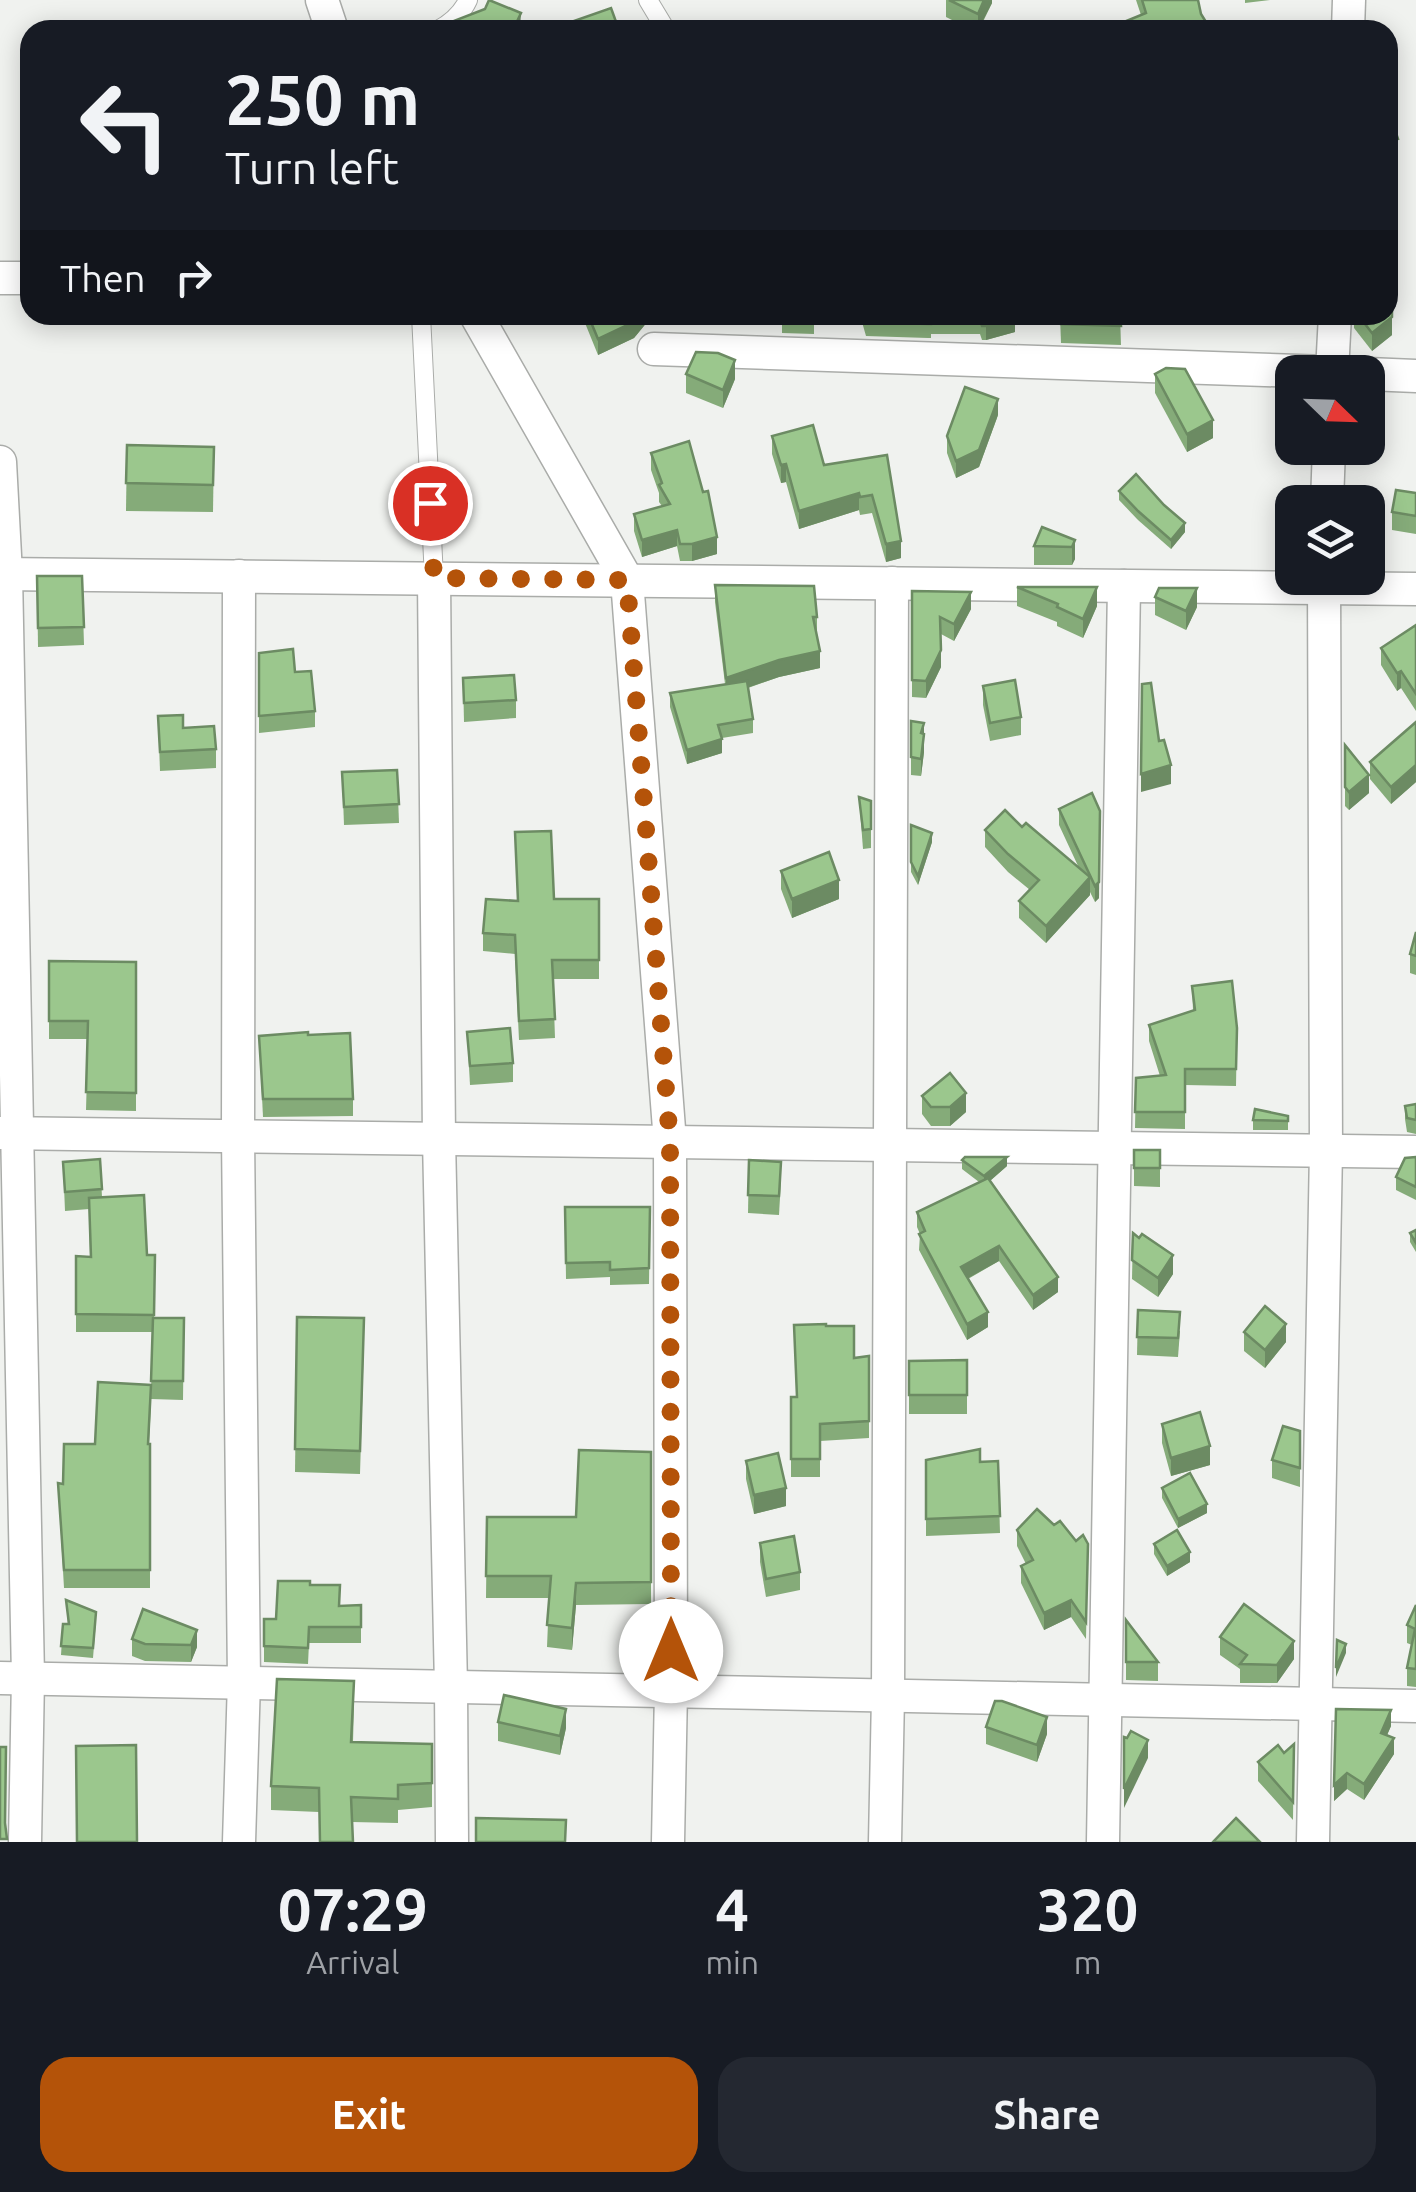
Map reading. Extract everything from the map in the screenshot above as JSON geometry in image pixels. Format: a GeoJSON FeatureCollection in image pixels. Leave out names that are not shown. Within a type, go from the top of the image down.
{"type":"FeatureCollection","features":[{"type":"Feature","properties":{"kind":"street"},"geometry":{"type":"LineString","coordinates":[[482,325],[627,580],[670,1142],[668,1842]]}},
{"type":"Feature","properties":{"kind":"street"},"geometry":{"type":"LineString","coordinates":[[1331,355],[1334,325]]}},
{"type":"Feature","properties":{"kind":"street"},"geometry":{"type":"LineString","coordinates":[[654,349],[1275,370]]}},
{"type":"Feature","properties":{"kind":"street"},"geometry":{"type":"LineString","coordinates":[[1385,375],[1416,376]]}},
{"type":"Feature","properties":{"kind":"street"},"geometry":{"type":"LineString","coordinates":[[0,462],[14,1677],[24,1842]]}},
{"type":"Feature","properties":{"kind":"street"},"geometry":{"type":"LineString","coordinates":[[3,574],[1124,586],[1275,583]]}},
{"type":"Feature","properties":{"kind":"street"},"geometry":{"type":"LineString","coordinates":[[238,1842],[244,1681],[238,1136],[239,576]]}},
{"type":"Feature","properties":{"kind":"street"},"geometry":{"type":"LineString","coordinates":[[434,578],[452,1842]]}},
{"type":"Feature","properties":{"kind":"street"},"geometry":{"type":"LineString","coordinates":[[885,1842],[892,583]]}},
{"type":"Feature","properties":{"kind":"street"},"geometry":{"type":"LineString","coordinates":[[1103,1842],[1124,586]]}},
{"type":"Feature","properties":{"kind":"street"},"geometry":{"type":"LineString","coordinates":[[1385,586],[1416,588]]}},
{"type":"Feature","properties":{"kind":"street"},"geometry":{"type":"LineString","coordinates":[[1313,1842],[1326,1150],[1324,595]]}},
{"type":"Feature","properties":{"kind":"street"},"geometry":{"type":"LineString","coordinates":[[9,1133],[1416,1152]]}},
{"type":"Feature","properties":{"kind":"street"},"geometry":{"type":"LineString","coordinates":[[14,1677],[1416,1706]]}},
{"type":"Feature","properties":{"kind":"lane"},"geometry":{"type":"LineString","coordinates":[[453,20],[468,0]]}},
{"type":"Feature","properties":{"kind":"lane"},"geometry":{"type":"LineString","coordinates":[[421,325],[434,578]]}},
{"type":"Feature","properties":{"kind":"building"},"geometry":{"type":"Polygon","coordinates":[[[489,0],[521,13],[518,20],[456,20],[485,9],[489,0]]]}},
{"type":"Feature","properties":{"kind":"building"},"geometry":{"type":"Polygon","coordinates":[[[949,0],[984,0],[978,14],[949,0]]]}},
{"type":"Feature","properties":{"kind":"building"},"geometry":{"type":"Polygon","coordinates":[[[1142,0],[1198,0],[1205,20],[1129,20],[1146,13],[1142,0]]]}},
{"type":"Feature","properties":{"kind":"building"},"geometry":{"type":"Polygon","coordinates":[[[611,8],[615,20],[577,20],[611,8]]]}},
{"type":"Feature","properties":{"kind":"building"},"geometry":{"type":"Polygon","coordinates":[[[592,325],[628,325],[598,339],[592,325]]]}},
{"type":"Feature","properties":{"kind":"building"},"geometry":{"type":"Polygon","coordinates":[[[1366,325],[1382,325],[1372,333],[1366,325]]]}},
{"type":"Feature","properties":{"kind":"building"},"geometry":{"type":"Polygon","coordinates":[[[696,352],[718,353],[735,360],[723,390],[686,374],[696,352]]]}},
{"type":"Feature","properties":{"kind":"building"},"geometry":{"type":"Polygon","coordinates":[[[1166,368],[1185,369],[1213,420],[1187,434],[1155,374],[1166,368]]]}},
{"type":"Feature","properties":{"kind":"building"},"geometry":{"type":"Polygon","coordinates":[[[965,387],[998,399],[979,450],[956,461],[947,436],[965,387]]]}},
{"type":"Feature","properties":{"kind":"building"},"geometry":{"type":"Polygon","coordinates":[[[813,425],[824,465],[887,455],[901,541],[886,544],[872,495],[860,497],[859,493],[799,511],[786,464],[781,465],[772,436],[813,425]]]}},
{"type":"Feature","properties":{"kind":"building"},"geometry":{"type":"Polygon","coordinates":[[[689,441],[703,492],[708,491],[717,537],[680,544],[677,530],[642,540],[634,514],[670,504],[659,485],[662,483],[651,453],[689,441]]]}},
{"type":"Feature","properties":{"kind":"building"},"geometry":{"type":"Polygon","coordinates":[[[127,445],[214,447],[213,485],[126,483],[127,445]]]}},
{"type":"Feature","properties":{"kind":"building"},"geometry":{"type":"Polygon","coordinates":[[[1136,474],[1185,523],[1171,540],[1119,491],[1136,474]]]}},
{"type":"Feature","properties":{"kind":"building"},"geometry":{"type":"Polygon","coordinates":[[[1396,490],[1416,493],[1416,516],[1392,512],[1396,490]]]}},
{"type":"Feature","properties":{"kind":"building"},"geometry":{"type":"Polygon","coordinates":[[[1042,527],[1075,540],[1072,547],[1034,546],[1042,527]]]}},
{"type":"Feature","properties":{"kind":"building"},"geometry":{"type":"Polygon","coordinates":[[[37,576],[82,576],[84,627],[38,628],[37,576]]]}},
{"type":"Feature","properties":{"kind":"building"},"geometry":{"type":"Polygon","coordinates":[[[715,585],[814,586],[817,617],[813,617],[820,651],[726,678],[715,585]]]}},
{"type":"Feature","properties":{"kind":"building"},"geometry":{"type":"Polygon","coordinates":[[[1017,587],[1097,587],[1083,619],[1017,587]]]}},
{"type":"Feature","properties":{"kind":"building"},"geometry":{"type":"Polygon","coordinates":[[[1159,588],[1197,588],[1186,611],[1155,597],[1159,588]]]}},
{"type":"Feature","properties":{"kind":"building"},"geometry":{"type":"Polygon","coordinates":[[[912,591],[971,592],[954,624],[940,617],[941,650],[926,681],[912,680],[912,591]]]}},
{"type":"Feature","properties":{"kind":"building"},"geometry":{"type":"Polygon","coordinates":[[[1416,625],[1416,694],[1381,648],[1416,625]]]}},
{"type":"Feature","properties":{"kind":"building"},"geometry":{"type":"Polygon","coordinates":[[[293,649],[295,672],[311,671],[315,711],[259,716],[259,653],[293,649]]]}},
{"type":"Feature","properties":{"kind":"building"},"geometry":{"type":"Polygon","coordinates":[[[514,675],[516,700],[464,703],[463,678],[514,675]]]}},
{"type":"Feature","properties":{"kind":"building"},"geometry":{"type":"Polygon","coordinates":[[[1015,680],[1021,717],[990,723],[983,686],[1015,680]]]}},
{"type":"Feature","properties":{"kind":"building"},"geometry":{"type":"Polygon","coordinates":[[[747,681],[753,719],[718,725],[722,739],[687,750],[670,693],[747,681]]]}},
{"type":"Feature","properties":{"kind":"building"},"geometry":{"type":"Polygon","coordinates":[[[1151,683],[1159,741],[1164,740],[1171,765],[1141,774],[1142,684],[1151,683]]]}},
{"type":"Feature","properties":{"kind":"building"},"geometry":{"type":"Polygon","coordinates":[[[183,715],[183,728],[214,726],[216,749],[160,752],[158,716],[183,715]]]}},
{"type":"Feature","properties":{"kind":"building"},"geometry":{"type":"Polygon","coordinates":[[[911,721],[924,723],[921,759],[911,757],[911,721]]]}},
{"type":"Feature","properties":{"kind":"building"},"geometry":{"type":"Polygon","coordinates":[[[1416,722],[1416,765],[1391,787],[1370,762],[1416,722]]]}},
{"type":"Feature","properties":{"kind":"building"},"geometry":{"type":"Polygon","coordinates":[[[1345,745],[1369,775],[1349,792],[1345,787],[1345,745]]]}},
{"type":"Feature","properties":{"kind":"building"},"geometry":{"type":"Polygon","coordinates":[[[397,770],[399,804],[344,807],[342,772],[397,770]]]}},
{"type":"Feature","properties":{"kind":"building"},"geometry":{"type":"Polygon","coordinates":[[[1092,793],[1100,811],[1099,882],[1095,886],[1059,809],[1092,793]]]}},
{"type":"Feature","properties":{"kind":"building"},"geometry":{"type":"Polygon","coordinates":[[[859,797],[871,801],[871,829],[863,830],[859,797]]]}},
{"type":"Feature","properties":{"kind":"building"},"geometry":{"type":"Polygon","coordinates":[[[1005,810],[1090,877],[1046,926],[1019,901],[1039,880],[985,830],[1005,810]]]}},
{"type":"Feature","properties":{"kind":"building"},"geometry":{"type":"Polygon","coordinates":[[[911,825],[932,833],[918,876],[911,862],[911,825]]]}},
{"type":"Feature","properties":{"kind":"building"},"geometry":{"type":"Polygon","coordinates":[[[551,831],[554,899],[599,899],[599,960],[552,960],[555,1019],[519,1021],[515,935],[483,933],[486,899],[518,901],[515,832],[551,831]]]}},
{"type":"Feature","properties":{"kind":"building"},"geometry":{"type":"Polygon","coordinates":[[[829,852],[839,880],[792,899],[781,871],[829,852]]]}},
{"type":"Feature","properties":{"kind":"building"},"geometry":{"type":"Polygon","coordinates":[[[1416,932],[1416,956],[1410,954],[1416,932]]]}},
{"type":"Feature","properties":{"kind":"building"},"geometry":{"type":"Polygon","coordinates":[[[49,961],[136,962],[136,1093],[86,1092],[88,1021],[49,1021],[49,961]]]}},
{"type":"Feature","properties":{"kind":"building"},"geometry":{"type":"Polygon","coordinates":[[[1232,981],[1236,1069],[1185,1069],[1185,1112],[1135,1112],[1136,1078],[1166,1075],[1149,1025],[1195,1010],[1192,986],[1232,981]]]}},
{"type":"Feature","properties":{"kind":"building"},"geometry":{"type":"Polygon","coordinates":[[[510,1028],[513,1063],[470,1066],[467,1032],[510,1028]]]}},
{"type":"Feature","properties":{"kind":"building"},"geometry":{"type":"Polygon","coordinates":[[[350,1033],[353,1099],[263,1099],[259,1036],[350,1033]]]}},
{"type":"Feature","properties":{"kind":"building"},"geometry":{"type":"Polygon","coordinates":[[[950,1073],[966,1093],[950,1107],[931,1107],[922,1096],[950,1073]]]}},
{"type":"Feature","properties":{"kind":"building"},"geometry":{"type":"Polygon","coordinates":[[[1416,1104],[1416,1120],[1407,1118],[1405,1106],[1416,1104]]]}},
{"type":"Feature","properties":{"kind":"building"},"geometry":{"type":"Polygon","coordinates":[[[1255,1109],[1288,1116],[1288,1121],[1253,1120],[1255,1109]]]}},
{"type":"Feature","properties":{"kind":"building"},"geometry":{"type":"Polygon","coordinates":[[[1134,1150],[1160,1150],[1160,1168],[1134,1168],[1134,1150]]]}},
{"type":"Feature","properties":{"kind":"building"},"geometry":{"type":"Polygon","coordinates":[[[1007,1157],[984,1176],[962,1160],[1007,1157]]]}},
{"type":"Feature","properties":{"kind":"building"},"geometry":{"type":"Polygon","coordinates":[[[1416,1157],[1416,1187],[1396,1177],[1405,1158],[1416,1157]]]}},
{"type":"Feature","properties":{"kind":"building"},"geometry":{"type":"Polygon","coordinates":[[[100,1159],[102,1189],[65,1192],[63,1162],[100,1159]]]}},
{"type":"Feature","properties":{"kind":"building"},"geometry":{"type":"Polygon","coordinates":[[[749,1160],[781,1162],[779,1196],[748,1195],[749,1160]]]}},
{"type":"Feature","properties":{"kind":"building"},"geometry":{"type":"Polygon","coordinates":[[[988,1178],[1058,1277],[1033,1295],[999,1246],[961,1267],[988,1312],[967,1324],[919,1234],[925,1231],[917,1212],[988,1178]]]}},
{"type":"Feature","properties":{"kind":"building"},"geometry":{"type":"Polygon","coordinates":[[[144,1195],[147,1255],[155,1255],[154,1315],[76,1314],[76,1256],[91,1257],[89,1198],[144,1195]]]}},
{"type":"Feature","properties":{"kind":"building"},"geometry":{"type":"Polygon","coordinates":[[[565,1207],[650,1207],[649,1268],[610,1270],[610,1262],[566,1263],[565,1207]]]}},
{"type":"Feature","properties":{"kind":"building"},"geometry":{"type":"Polygon","coordinates":[[[1133,1233],[1139,1238],[1142,1234],[1173,1255],[1158,1278],[1132,1260],[1133,1233]]]}},
{"type":"Feature","properties":{"kind":"building"},"geometry":{"type":"Polygon","coordinates":[[[1265,1306],[1286,1324],[1265,1350],[1244,1332],[1265,1306]]]}},
{"type":"Feature","properties":{"kind":"building"},"geometry":{"type":"Polygon","coordinates":[[[1138,1310],[1180,1312],[1178,1338],[1137,1337],[1138,1310]]]}},
{"type":"Feature","properties":{"kind":"building"},"geometry":{"type":"Polygon","coordinates":[[[297,1317],[364,1318],[360,1451],[295,1449],[297,1317]]]}},
{"type":"Feature","properties":{"kind":"building"},"geometry":{"type":"Polygon","coordinates":[[[153,1318],[184,1318],[183,1381],[151,1381],[153,1318]]]}},
{"type":"Feature","properties":{"kind":"building"},"geometry":{"type":"Polygon","coordinates":[[[794,1325],[854,1326],[854,1358],[869,1356],[869,1421],[820,1424],[820,1459],[791,1459],[791,1397],[797,1397],[794,1325]]]}},
{"type":"Feature","properties":{"kind":"building"},"geometry":{"type":"Polygon","coordinates":[[[967,1360],[967,1395],[909,1395],[909,1361],[967,1360]]]}},
{"type":"Feature","properties":{"kind":"building"},"geometry":{"type":"Polygon","coordinates":[[[98,1382],[151,1385],[150,1570],[64,1570],[58,1483],[63,1484],[64,1444],[95,1444],[98,1382]]]}},
{"type":"Feature","properties":{"kind":"building"},"geometry":{"type":"Polygon","coordinates":[[[1200,1412],[1210,1446],[1171,1458],[1162,1424],[1200,1412]]]}},
{"type":"Feature","properties":{"kind":"building"},"geometry":{"type":"Polygon","coordinates":[[[1283,1426],[1300,1431],[1300,1468],[1272,1460],[1283,1426]]]}},
{"type":"Feature","properties":{"kind":"building"},"geometry":{"type":"Polygon","coordinates":[[[980,1449],[980,1462],[998,1461],[1000,1516],[926,1519],[926,1460],[980,1449]]]}},
{"type":"Feature","properties":{"kind":"building"},"geometry":{"type":"Polygon","coordinates":[[[579,1450],[651,1452],[651,1582],[576,1583],[572,1628],[547,1625],[551,1576],[486,1576],[487,1517],[576,1517],[579,1450]]]}},
{"type":"Feature","properties":{"kind":"building"},"geometry":{"type":"Polygon","coordinates":[[[778,1453],[786,1488],[754,1495],[746,1461],[778,1453]]]}},
{"type":"Feature","properties":{"kind":"building"},"geometry":{"type":"Polygon","coordinates":[[[1190,1473],[1207,1504],[1178,1519],[1162,1488],[1190,1473]]]}},
{"type":"Feature","properties":{"kind":"building"},"geometry":{"type":"Polygon","coordinates":[[[1037,1509],[1054,1525],[1060,1521],[1076,1541],[1083,1535],[1088,1544],[1086,1622],[1071,1600],[1044,1613],[1021,1566],[1033,1560],[1017,1530],[1037,1509]]]}},
{"type":"Feature","properties":{"kind":"building"},"geometry":{"type":"Polygon","coordinates":[[[1177,1530],[1190,1552],[1167,1566],[1154,1544],[1177,1530]]]}},
{"type":"Feature","properties":{"kind":"building"},"geometry":{"type":"Polygon","coordinates":[[[794,1536],[800,1572],[766,1579],[760,1543],[794,1536]]]}},
{"type":"Feature","properties":{"kind":"building"},"geometry":{"type":"Polygon","coordinates":[[[278,1581],[340,1585],[339,1606],[361,1605],[361,1627],[309,1627],[308,1648],[264,1646],[264,1619],[276,1619],[278,1581]]]}},
{"type":"Feature","properties":{"kind":"building"},"geometry":{"type":"Polygon","coordinates":[[[66,1600],[96,1612],[93,1648],[61,1646],[63,1624],[69,1624],[66,1600]]]}},
{"type":"Feature","properties":{"kind":"building"},"geometry":{"type":"Polygon","coordinates":[[[1244,1604],[1294,1641],[1277,1665],[1240,1664],[1247,1655],[1220,1637],[1244,1604]]]}},
{"type":"Feature","properties":{"kind":"building"},"geometry":{"type":"Polygon","coordinates":[[[1416,1605],[1416,1669],[1407,1668],[1415,1629],[1407,1625],[1416,1605]]]}},
{"type":"Feature","properties":{"kind":"building"},"geometry":{"type":"Polygon","coordinates":[[[143,1609],[197,1630],[191,1645],[145,1644],[132,1639],[143,1609]]]}},
{"type":"Feature","properties":{"kind":"building"},"geometry":{"type":"Polygon","coordinates":[[[1126,1620],[1158,1662],[1126,1662],[1126,1620]]]}},
{"type":"Feature","properties":{"kind":"building"},"geometry":{"type":"Polygon","coordinates":[[[1337,1640],[1346,1644],[1336,1668],[1337,1640]]]}},
{"type":"Feature","properties":{"kind":"building"},"geometry":{"type":"Polygon","coordinates":[[[277,1679],[354,1681],[351,1742],[432,1744],[432,1783],[398,1785],[398,1799],[351,1797],[353,1842],[320,1842],[319,1788],[271,1786],[277,1679]]]}},
{"type":"Feature","properties":{"kind":"building"},"geometry":{"type":"Polygon","coordinates":[[[504,1695],[566,1709],[560,1736],[498,1722],[504,1695]]]}},
{"type":"Feature","properties":{"kind":"building"},"geometry":{"type":"Polygon","coordinates":[[[995,1701],[1047,1717],[1037,1745],[986,1727],[995,1701]]]}},
{"type":"Feature","properties":{"kind":"building"},"geometry":{"type":"Polygon","coordinates":[[[1336,1709],[1391,1710],[1381,1733],[1394,1738],[1364,1784],[1347,1773],[1334,1785],[1336,1709]]]}},
{"type":"Feature","properties":{"kind":"building"},"geometry":{"type":"Polygon","coordinates":[[[1131,1731],[1148,1740],[1124,1789],[1124,1737],[1131,1731]]]}},
{"type":"Feature","properties":{"kind":"building"},"geometry":{"type":"Polygon","coordinates":[[[1294,1744],[1293,1802],[1258,1762],[1278,1745],[1284,1753],[1294,1744]]]}},
{"type":"Feature","properties":{"kind":"building"},"geometry":{"type":"Polygon","coordinates":[[[136,1745],[137,1842],[77,1842],[76,1746],[136,1745]]]}},
{"type":"Feature","properties":{"kind":"building"},"geometry":{"type":"Polygon","coordinates":[[[0,1747],[6,1747],[7,1839],[0,1839],[0,1747]]]}},
{"type":"Feature","properties":{"kind":"building"},"geometry":{"type":"Polygon","coordinates":[[[476,1818],[566,1820],[565,1842],[476,1842],[476,1818]]]}},
{"type":"Feature","properties":{"kind":"building"},"geometry":{"type":"Polygon","coordinates":[[[1236,1818],[1260,1842],[1213,1842],[1236,1818]]]}},
{"type":"Feature","properties":{"kind":"route"},"geometry":{"type":"LineString","coordinates":[[430,503],[434,578],[627,580],[670,1142],[671,1651]]}}]}
